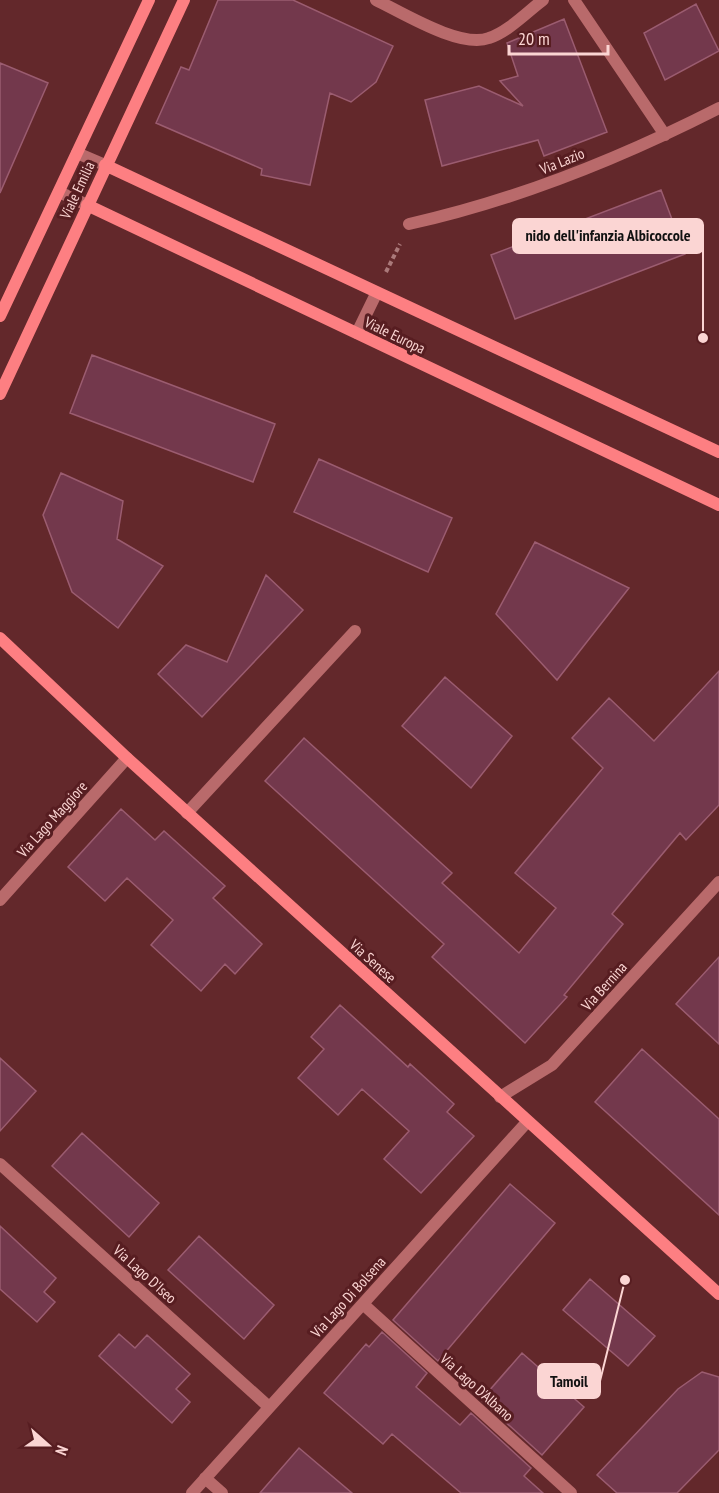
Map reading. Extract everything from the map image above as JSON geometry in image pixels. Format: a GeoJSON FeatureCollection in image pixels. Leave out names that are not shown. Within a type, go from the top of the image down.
{"type":"FeatureCollection","features":[{"type":"Feature","properties":{"kind":"street","name":"Viale Emilia"},"geometry":{"type":"LineString","coordinates":[[0,316],[149,0]]}},
{"type":"Feature","properties":{"kind":"street","name":"Viale Emilia"},"geometry":{"type":"LineString","coordinates":[[0,394],[184,0]]}},
{"type":"Feature","properties":{"kind":"street"},"geometry":{"type":"LineString","coordinates":[[376,0],[460,39],[475,41],[491,38],[543,0]]}},
{"type":"Feature","properties":{"kind":"street"},"geometry":{"type":"LineString","coordinates":[[574,0],[665,135]]}},
{"type":"Feature","properties":{"kind":"street","name":"Via Lazio"},"geometry":{"type":"LineString","coordinates":[[409,224],[470,211],[547,184],[665,135],[719,108]]}},
{"type":"Feature","properties":{"kind":"street","name":"Viale Europa"},"geometry":{"type":"LineString","coordinates":[[77,153],[719,452]]}},
{"type":"Feature","properties":{"kind":"street","name":"Viale Europa"},"geometry":{"type":"LineString","coordinates":[[59,192],[719,505]]}},
{"type":"Feature","properties":{"kind":"street"},"geometry":{"type":"LineString","coordinates":[[357,333],[376,294]]}},
{"type":"Feature","properties":{"kind":"street"},"geometry":{"type":"LineString","coordinates":[[187,813],[355,631]]}},
{"type":"Feature","properties":{"kind":"street","name":"Via Senese"},"geometry":{"type":"LineString","coordinates":[[0,632],[5,642],[127,758],[719,1294]]}},
{"type":"Feature","properties":{"kind":"street","name":"Via Lago Maggiore"},"geometry":{"type":"LineString","coordinates":[[0,900],[127,758]]}},
{"type":"Feature","properties":{"kind":"street","name":"Via Bernina"},"geometry":{"type":"LineString","coordinates":[[500,1097],[552,1065],[719,882]]}},
{"type":"Feature","properties":{"kind":"street","name":"Via Lago Di Bolsena"},"geometry":{"type":"LineString","coordinates":[[192,1493],[527,1122]]}},
{"type":"Feature","properties":{"kind":"street","name":"Via Lago D'Iseo"},"geometry":{"type":"LineString","coordinates":[[0,1164],[269,1407]]}},
{"type":"Feature","properties":{"kind":"street","name":"Via Lago D'Albano"},"geometry":{"type":"LineString","coordinates":[[363,1304],[571,1493]]}},
{"type":"Feature","properties":{"kind":"street"},"geometry":{"type":"LineString","coordinates":[[205,1478],[222,1493]]}},
{"type":"Feature","properties":{"kind":"path"},"geometry":{"type":"LineString","coordinates":[[376,294],[409,224]]}},
{"type":"Feature","properties":{"kind":"building"},"geometry":{"type":"Polygon","coordinates":[[[218,0],[293,0],[393,46],[376,82],[351,102],[330,93],[310,185],[261,175],[262,169],[156,123],[181,67],[189,70],[218,0]]]}},
{"type":"Feature","properties":{"kind":"building"},"geometry":{"type":"Polygon","coordinates":[[[696,4],[719,51],[665,80],[644,33],[696,4]]]}},
{"type":"Feature","properties":{"kind":"building"},"geometry":{"type":"Polygon","coordinates":[[[564,19],[607,132],[544,156],[538,140],[442,166],[425,100],[479,86],[523,106],[500,81],[518,76],[507,43],[564,19]]]}},
{"type":"Feature","properties":{"kind":"building"},"geometry":{"type":"Polygon","coordinates":[[[0,63],[48,83],[0,193],[0,63]]]}},
{"type":"Feature","properties":{"kind":"building"},"geometry":{"type":"Polygon","coordinates":[[[661,190],[685,254],[515,319],[491,255],[661,190]]]}},
{"type":"Feature","properties":{"kind":"building"},"geometry":{"type":"Polygon","coordinates":[[[92,355],[275,424],[253,482],[70,413],[92,355]]]}},
{"type":"Feature","properties":{"kind":"building"},"geometry":{"type":"Polygon","coordinates":[[[319,459],[452,518],[428,572],[294,512],[319,459]]]}},
{"type":"Feature","properties":{"kind":"building"},"geometry":{"type":"Polygon","coordinates":[[[61,473],[123,501],[117,539],[163,566],[118,628],[72,592],[43,515],[61,473]]]}},
{"type":"Feature","properties":{"kind":"building"},"geometry":{"type":"Polygon","coordinates":[[[535,542],[629,588],[557,680],[496,614],[535,542]]]}},
{"type":"Feature","properties":{"kind":"building"},"geometry":{"type":"Polygon","coordinates":[[[266,575],[303,610],[202,717],[158,674],[186,645],[227,662],[266,575]]]}},
{"type":"Feature","properties":{"kind":"building"},"geometry":{"type":"Polygon","coordinates":[[[719,671],[719,805],[686,840],[680,833],[612,914],[623,924],[564,995],[567,997],[525,1043],[432,957],[444,944],[265,781],[304,738],[452,873],[442,883],[519,953],[556,908],[515,873],[603,768],[572,738],[609,698],[654,741],[719,671]]]}},
{"type":"Feature","properties":{"kind":"building"},"geometry":{"type":"Polygon","coordinates":[[[445,677],[512,736],[471,788],[402,726],[445,677]]]}},
{"type":"Feature","properties":{"kind":"building"},"geometry":{"type":"Polygon","coordinates":[[[121,809],[155,840],[164,831],[225,886],[213,898],[262,944],[235,974],[225,964],[201,991],[151,945],[173,920],[127,878],[105,901],[68,867],[121,809]]]}},
{"type":"Feature","properties":{"kind":"building"},"geometry":{"type":"Polygon","coordinates":[[[719,957],[719,1044],[676,1004],[719,957]]]}},
{"type":"Feature","properties":{"kind":"building"},"geometry":{"type":"Polygon","coordinates":[[[340,1005],[408,1067],[410,1064],[454,1104],[447,1112],[474,1136],[421,1193],[384,1159],[409,1131],[362,1089],[338,1115],[298,1078],[324,1049],[311,1037],[340,1005]]]}},
{"type":"Feature","properties":{"kind":"building"},"geometry":{"type":"Polygon","coordinates":[[[642,1049],[719,1119],[719,1215],[595,1102],[642,1049]]]}},
{"type":"Feature","properties":{"kind":"building"},"geometry":{"type":"Polygon","coordinates":[[[0,1058],[36,1091],[0,1131],[0,1058]]]}},
{"type":"Feature","properties":{"kind":"building"},"geometry":{"type":"Polygon","coordinates":[[[82,1133],[159,1203],[129,1237],[52,1166],[82,1133]]]}},
{"type":"Feature","properties":{"kind":"building"},"geometry":{"type":"Polygon","coordinates":[[[510,1184],[555,1223],[438,1361],[393,1320],[510,1184]]]}},
{"type":"Feature","properties":{"kind":"building"},"geometry":{"type":"Polygon","coordinates":[[[0,1226],[56,1278],[44,1292],[55,1302],[37,1322],[0,1289],[0,1226]]]}},
{"type":"Feature","properties":{"kind":"building"},"geometry":{"type":"Polygon","coordinates":[[[199,1236],[274,1305],[244,1339],[168,1270],[199,1236]]]}},
{"type":"Feature","properties":{"kind":"building"},"geometry":{"type":"Polygon","coordinates":[[[590,1279],[655,1336],[628,1366],[563,1310],[590,1279]]]}},
{"type":"Feature","properties":{"kind":"building"},"geometry":{"type":"Polygon","coordinates":[[[382,1332],[427,1373],[416,1387],[460,1425],[471,1413],[531,1468],[524,1476],[543,1493],[461,1493],[392,1434],[383,1444],[324,1393],[366,1344],[369,1347],[382,1332]]]}},
{"type":"Feature","properties":{"kind":"building"},"geometry":{"type":"Polygon","coordinates":[[[119,1334],[135,1348],[147,1335],[190,1374],[176,1389],[190,1402],[172,1423],[99,1356],[119,1334]]]}},
{"type":"Feature","properties":{"kind":"building"},"geometry":{"type":"Polygon","coordinates":[[[522,1353],[584,1407],[542,1455],[481,1400],[522,1353]]]}},
{"type":"Feature","properties":{"kind":"building"},"geometry":{"type":"Polygon","coordinates":[[[702,1372],[719,1377],[719,1450],[677,1493],[617,1493],[597,1475],[678,1389],[702,1372]]]}},
{"type":"Feature","properties":{"kind":"building"},"geometry":{"type":"Polygon","coordinates":[[[299,1448],[352,1493],[260,1493],[299,1448]]]}},
{"type":"Feature","properties":{"kind":"place","name":"nido dell'infanzia Albicoccole"},"geometry":{"type":"Point","coordinates":[703,338]}},
{"type":"Feature","properties":{"kind":"place","name":"Tamoil"},"geometry":{"type":"Point","coordinates":[625,1280]}}]}
